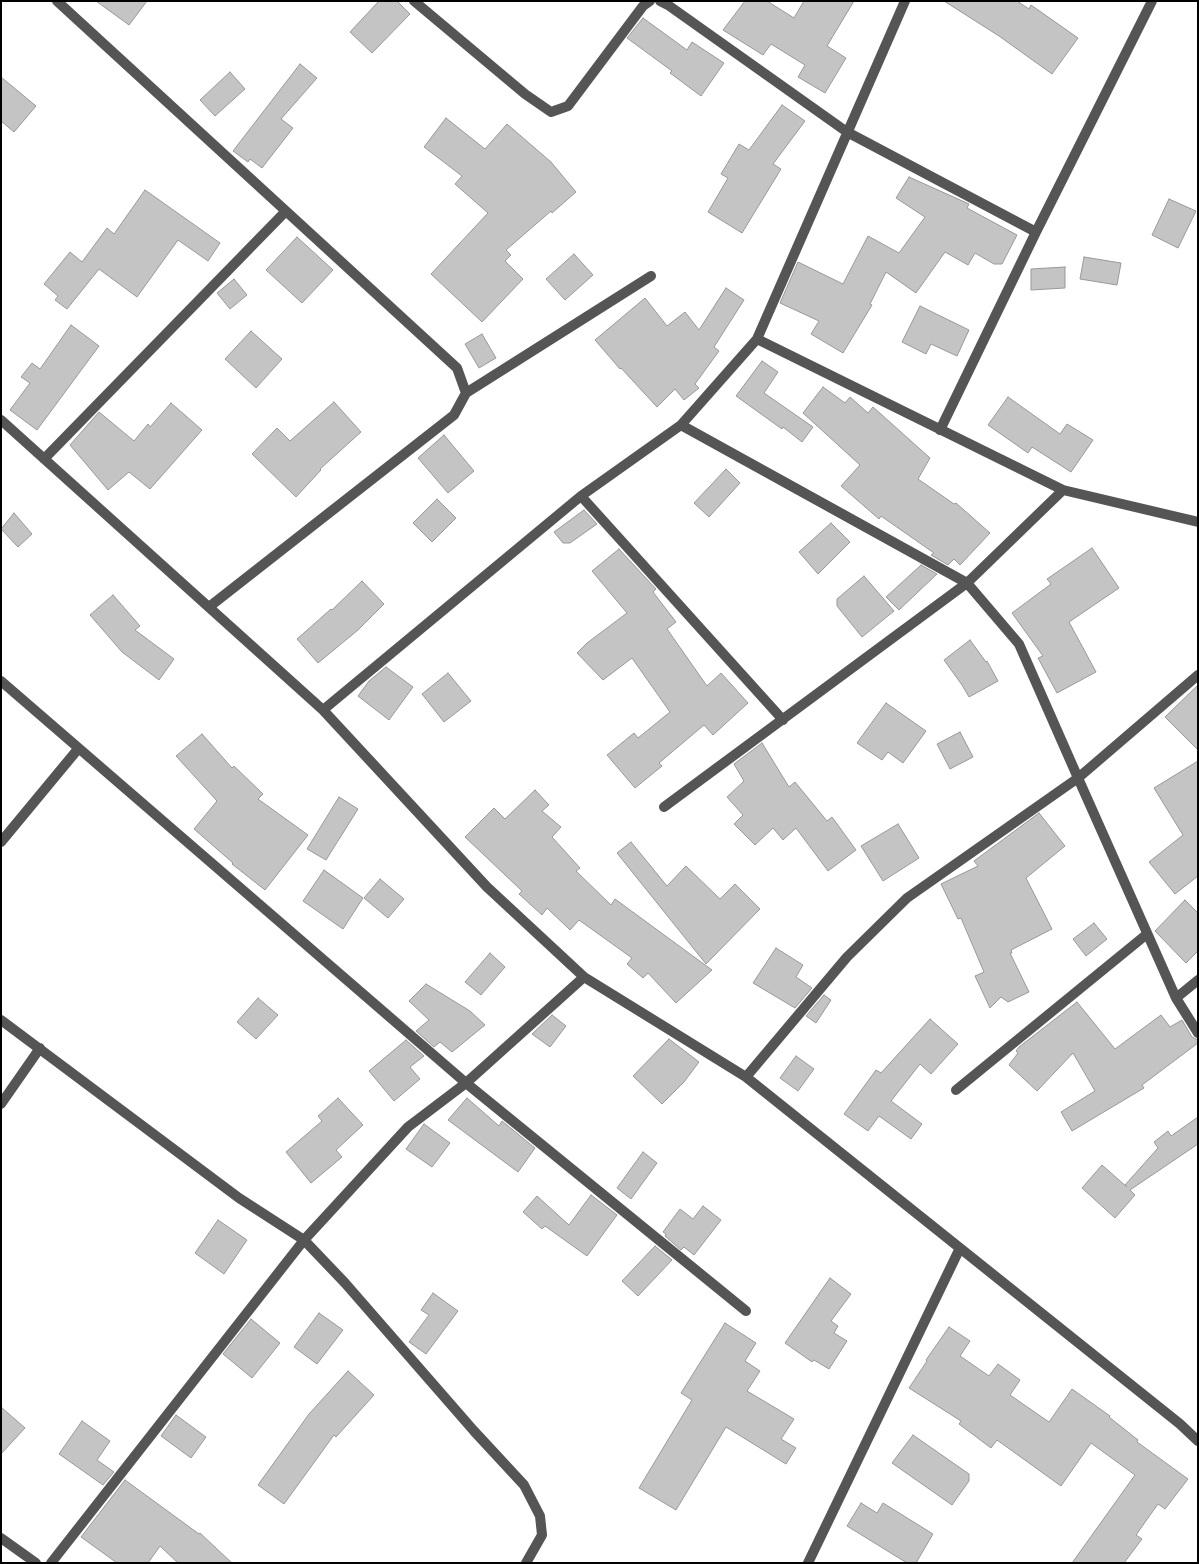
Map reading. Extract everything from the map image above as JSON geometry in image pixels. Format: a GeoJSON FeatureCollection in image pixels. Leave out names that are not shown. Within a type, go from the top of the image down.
{"type":"FeatureCollection","features":[{"type":"Feature","properties":{"kind":"street"},"geometry":{"type":"LineString","coordinates":[[57,1],[457,368],[466,393]]}},
{"type":"Feature","properties":{"kind":"street"},"geometry":{"type":"LineString","coordinates":[[414,1],[526,94],[551,112],[568,106],[643,6],[650,1]]}},
{"type":"Feature","properties":{"kind":"street"},"geometry":{"type":"LineString","coordinates":[[660,1],[847,132],[1036,232]]}},
{"type":"Feature","properties":{"kind":"street"},"geometry":{"type":"LineString","coordinates":[[940,430],[1036,232],[1152,1]]}},
{"type":"Feature","properties":{"kind":"street"},"geometry":{"type":"LineString","coordinates":[[323,710],[580,496],[681,425],[757,339],[901,2]]}},
{"type":"Feature","properties":{"kind":"street"},"geometry":{"type":"LineString","coordinates":[[44,459],[286,211]]}},
{"type":"Feature","properties":{"kind":"street"},"geometry":{"type":"LineString","coordinates":[[209,607],[454,415],[466,393],[651,276]]}},
{"type":"Feature","properties":{"kind":"street"},"geometry":{"type":"LineString","coordinates":[[757,339],[1063,490],[1198,522]]}},
{"type":"Feature","properties":{"kind":"street"},"geometry":{"type":"LineString","coordinates":[[1,420],[323,710],[487,887],[584,977],[746,1076],[1180,1424],[1198,1441]]}},
{"type":"Feature","properties":{"kind":"street"},"geometry":{"type":"LineString","coordinates":[[681,425],[967,584],[1019,644],[1176,998],[1198,1033]]}},
{"type":"Feature","properties":{"kind":"street"},"geometry":{"type":"LineString","coordinates":[[664,807],[967,584],[1063,490]]}},
{"type":"Feature","properties":{"kind":"street"},"geometry":{"type":"LineString","coordinates":[[580,496],[782,720]]}},
{"type":"Feature","properties":{"kind":"street"},"geometry":{"type":"LineString","coordinates":[[746,1076],[847,957],[907,898],[1078,778],[1198,675]]}},
{"type":"Feature","properties":{"kind":"street"},"geometry":{"type":"LineString","coordinates":[[1,681],[466,1083],[746,1310]]}},
{"type":"Feature","properties":{"kind":"street"},"geometry":{"type":"LineString","coordinates":[[1,842],[78,749]]}},
{"type":"Feature","properties":{"kind":"street"},"geometry":{"type":"LineString","coordinates":[[956,1090],[1147,934]]}},
{"type":"Feature","properties":{"kind":"street"},"geometry":{"type":"LineString","coordinates":[[51,1563],[304,1240],[408,1127],[466,1083],[584,977]]}},
{"type":"Feature","properties":{"kind":"street"},"geometry":{"type":"LineString","coordinates":[[1176,998],[1198,980]]}},
{"type":"Feature","properties":{"kind":"street"},"geometry":{"type":"LineString","coordinates":[[1,1020],[239,1198],[304,1240],[345,1283],[474,1431],[524,1485],[540,1516],[542,1535],[526,1563]]}},
{"type":"Feature","properties":{"kind":"street"},"geometry":{"type":"LineString","coordinates":[[1,1104],[40,1048]]}},
{"type":"Feature","properties":{"kind":"street"},"geometry":{"type":"LineString","coordinates":[[808,1563],[960,1248]]}},
{"type":"Feature","properties":{"kind":"street"},"geometry":{"type":"LineString","coordinates":[[1,1538],[36,1563]]}},
{"type":"Feature","properties":{"kind":"building"},"geometry":{"type":"Polygon","coordinates":[[[96,1],[147,1],[129,25],[96,1]]]}},
{"type":"Feature","properties":{"kind":"building"},"geometry":{"type":"Polygon","coordinates":[[[379,1],[397,1],[410,14],[372,53],[350,32],[379,1]]]}},
{"type":"Feature","properties":{"kind":"building"},"geometry":{"type":"Polygon","coordinates":[[[745,1],[767,1],[794,18],[804,1],[854,1],[827,46],[846,58],[825,93],[798,77],[805,65],[771,44],[763,55],[723,30],[745,1]]]}},
{"type":"Feature","properties":{"kind":"building"},"geometry":{"type":"Polygon","coordinates":[[[944,1],[1017,1],[1029,9],[1031,5],[1078,38],[1052,74],[999,36],[944,1]]]}},
{"type":"Feature","properties":{"kind":"building"},"geometry":{"type":"Polygon","coordinates":[[[643,18],[687,50],[692,42],[724,63],[701,96],[670,73],[672,71],[627,38],[643,18]]]}},
{"type":"Feature","properties":{"kind":"building"},"geometry":{"type":"Polygon","coordinates":[[[300,64],[317,78],[281,119],[293,128],[262,168],[250,159],[248,162],[233,151],[300,64]]]}},
{"type":"Feature","properties":{"kind":"building"},"geometry":{"type":"Polygon","coordinates":[[[230,72],[245,89],[215,116],[200,100],[230,72]]]}},
{"type":"Feature","properties":{"kind":"building"},"geometry":{"type":"Polygon","coordinates":[[[1,77],[36,106],[14,132],[1,121],[1,77]]]}},
{"type":"Feature","properties":{"kind":"building"},"geometry":{"type":"Polygon","coordinates":[[[782,105],[805,121],[773,164],[781,169],[742,233],[708,212],[728,178],[721,174],[739,144],[749,150],[782,105]]]}},
{"type":"Feature","properties":{"kind":"building"},"geometry":{"type":"Polygon","coordinates":[[[446,118],[485,149],[507,124],[551,162],[576,192],[506,250],[511,255],[505,261],[523,279],[482,322],[431,274],[488,213],[455,184],[462,176],[424,147],[446,118]]]}},
{"type":"Feature","properties":{"kind":"building"},"geometry":{"type":"Polygon","coordinates":[[[909,177],[969,204],[967,208],[1017,235],[1002,264],[994,264],[975,253],[968,265],[945,252],[916,293],[886,272],[870,304],[872,305],[843,353],[811,334],[819,321],[780,303],[798,262],[843,284],[868,236],[899,253],[925,217],[896,198],[909,177]]]}},
{"type":"Feature","properties":{"kind":"building"},"geometry":{"type":"Polygon","coordinates":[[[145,190],[220,243],[208,261],[178,240],[137,297],[99,269],[67,309],[55,300],[58,296],[44,284],[70,252],[82,262],[107,228],[114,234],[145,190]]]}},
{"type":"Feature","properties":{"kind":"building"},"geometry":{"type":"Polygon","coordinates":[[[1169,199],[1196,211],[1178,248],[1152,235],[1169,199]]]}},
{"type":"Feature","properties":{"kind":"building"},"geometry":{"type":"Polygon","coordinates":[[[297,237],[333,270],[302,303],[266,270],[297,237]]]}},
{"type":"Feature","properties":{"kind":"building"},"geometry":{"type":"Polygon","coordinates":[[[574,254],[593,275],[565,300],[546,279],[574,254]]]}},
{"type":"Feature","properties":{"kind":"building"},"geometry":{"type":"Polygon","coordinates":[[[1084,257],[1121,263],[1117,285],[1080,279],[1084,257]]]}},
{"type":"Feature","properties":{"kind":"building"},"geometry":{"type":"Polygon","coordinates":[[[1065,267],[1065,288],[1031,290],[1031,269],[1065,267]]]}},
{"type":"Feature","properties":{"kind":"building"},"geometry":{"type":"Polygon","coordinates":[[[234,279],[247,295],[230,309],[217,293],[234,279]]]}},
{"type":"Feature","properties":{"kind":"building"},"geometry":{"type":"Polygon","coordinates":[[[726,288],[744,300],[714,347],[719,351],[695,384],[699,388],[684,400],[675,389],[657,407],[595,340],[645,298],[667,326],[685,312],[699,330],[726,288]]]}},
{"type":"Feature","properties":{"kind":"building"},"geometry":{"type":"Polygon","coordinates":[[[920,306],[969,330],[957,356],[931,344],[926,354],[902,342],[920,306]]]}},
{"type":"Feature","properties":{"kind":"building"},"geometry":{"type":"Polygon","coordinates":[[[71,325],[99,346],[37,430],[10,410],[30,383],[21,377],[32,363],[40,369],[71,325]]]}},
{"type":"Feature","properties":{"kind":"building"},"geometry":{"type":"Polygon","coordinates":[[[251,331],[282,359],[256,388],[225,359],[251,331]]]}},
{"type":"Feature","properties":{"kind":"building"},"geometry":{"type":"Polygon","coordinates":[[[482,334],[496,358],[479,368],[465,344],[482,334]]]}},
{"type":"Feature","properties":{"kind":"building"},"geometry":{"type":"Polygon","coordinates":[[[762,361],[778,372],[764,393],[813,427],[802,442],[736,396],[762,361]]]}},
{"type":"Feature","properties":{"kind":"building"},"geometry":{"type":"Polygon","coordinates":[[[823,387],[845,403],[850,397],[868,413],[873,407],[930,458],[918,479],[954,504],[956,503],[990,533],[960,565],[954,559],[948,565],[931,555],[934,553],[881,516],[879,519],[841,486],[860,465],[803,413],[823,387]]]}},
{"type":"Feature","properties":{"kind":"building"},"geometry":{"type":"Polygon","coordinates":[[[1008,397],[1060,434],[1067,424],[1093,440],[1071,472],[1032,447],[1028,453],[988,425],[1008,397]]]}},
{"type":"Feature","properties":{"kind":"building"},"geometry":{"type":"Polygon","coordinates":[[[334,402],[361,432],[320,469],[296,497],[252,454],[277,428],[290,441],[334,402]]]}},
{"type":"Feature","properties":{"kind":"building"},"geometry":{"type":"Polygon","coordinates":[[[171,403],[202,430],[150,489],[129,472],[108,490],[70,445],[99,412],[134,441],[148,424],[150,427],[171,403]]]}},
{"type":"Feature","properties":{"kind":"building"},"geometry":{"type":"Polygon","coordinates":[[[444,435],[474,471],[448,493],[418,458],[444,435]]]}},
{"type":"Feature","properties":{"kind":"building"},"geometry":{"type":"Polygon","coordinates":[[[726,469],[740,483],[709,517],[694,503],[726,469]]]}},
{"type":"Feature","properties":{"kind":"building"},"geometry":{"type":"Polygon","coordinates":[[[437,499],[456,518],[432,542],[413,523],[437,499]]]}},
{"type":"Feature","properties":{"kind":"building"},"geometry":{"type":"Polygon","coordinates":[[[584,510],[597,524],[570,543],[563,543],[554,532],[584,510]]]}},
{"type":"Feature","properties":{"kind":"building"},"geometry":{"type":"Polygon","coordinates":[[[14,513],[32,534],[18,547],[1,529],[14,513]]]}},
{"type":"Feature","properties":{"kind":"building"},"geometry":{"type":"Polygon","coordinates":[[[831,523],[850,542],[818,574],[799,552],[831,523]]]}},
{"type":"Feature","properties":{"kind":"building"},"geometry":{"type":"Polygon","coordinates":[[[1092,548],[1119,588],[1069,622],[1096,672],[1057,693],[1038,658],[1043,656],[1012,613],[1051,584],[1047,579],[1092,548]]]}},
{"type":"Feature","properties":{"kind":"building"},"geometry":{"type":"Polygon","coordinates":[[[619,549],[656,589],[653,592],[676,622],[667,629],[707,686],[721,673],[748,703],[713,735],[704,725],[659,763],[662,766],[635,788],[607,755],[634,733],[638,738],[670,712],[632,658],[603,680],[577,653],[587,643],[627,613],[592,571],[619,549]]]}},
{"type":"Feature","properties":{"kind":"building"},"geometry":{"type":"Polygon","coordinates":[[[921,565],[937,574],[899,610],[886,597],[921,565]]]}},
{"type":"Feature","properties":{"kind":"building"},"geometry":{"type":"Polygon","coordinates":[[[864,576],[894,611],[862,637],[837,606],[837,599],[864,576]]]}},
{"type":"Feature","properties":{"kind":"building"},"geometry":{"type":"Polygon","coordinates":[[[362,581],[384,604],[358,630],[318,663],[297,639],[332,610],[362,581]]]}},
{"type":"Feature","properties":{"kind":"building"},"geometry":{"type":"Polygon","coordinates":[[[113,595],[140,626],[135,630],[174,659],[159,680],[122,652],[90,615],[113,595]]]}},
{"type":"Feature","properties":{"kind":"building"},"geometry":{"type":"Polygon","coordinates":[[[970,640],[987,661],[998,681],[969,697],[944,660],[970,640]]]}},
{"type":"Feature","properties":{"kind":"building"},"geometry":{"type":"Polygon","coordinates":[[[386,667],[413,687],[389,720],[358,696],[369,681],[386,667]]]}},
{"type":"Feature","properties":{"kind":"building"},"geometry":{"type":"Polygon","coordinates":[[[448,673],[471,701],[444,722],[422,694],[448,673]]]}},
{"type":"Feature","properties":{"kind":"building"},"geometry":{"type":"Polygon","coordinates":[[[1198,685],[1198,750],[1165,717],[1198,685]]]}},
{"type":"Feature","properties":{"kind":"building"},"geometry":{"type":"Polygon","coordinates":[[[886,703],[926,731],[903,763],[888,752],[882,760],[857,743],[886,703]]]}},
{"type":"Feature","properties":{"kind":"building"},"geometry":{"type":"Polygon","coordinates":[[[960,732],[973,757],[950,769],[937,744],[960,732]]]}},
{"type":"Feature","properties":{"kind":"building"},"geometry":{"type":"Polygon","coordinates":[[[202,734],[232,768],[234,766],[263,794],[258,799],[308,835],[265,890],[232,864],[194,829],[217,801],[176,756],[202,734]]]}},
{"type":"Feature","properties":{"kind":"building"},"geometry":{"type":"Polygon","coordinates":[[[762,743],[789,787],[795,782],[827,821],[832,817],[856,850],[828,871],[796,828],[783,840],[773,828],[755,845],[734,824],[743,815],[727,797],[744,781],[734,764],[762,743]]]}},
{"type":"Feature","properties":{"kind":"building"},"geometry":{"type":"Polygon","coordinates":[[[1198,761],[1198,876],[1175,894],[1149,862],[1183,835],[1154,788],[1198,761]]]}},
{"type":"Feature","properties":{"kind":"building"},"geometry":{"type":"Polygon","coordinates":[[[535,790],[549,805],[542,811],[561,827],[552,837],[580,868],[576,871],[611,905],[615,899],[712,970],[676,1003],[648,973],[643,978],[627,964],[632,958],[579,920],[570,930],[547,908],[542,915],[519,894],[522,891],[465,837],[494,808],[505,819],[535,790]]]}},
{"type":"Feature","properties":{"kind":"building"},"geometry":{"type":"Polygon","coordinates":[[[339,797],[358,809],[326,860],[307,849],[339,797]]]}},
{"type":"Feature","properties":{"kind":"building"},"geometry":{"type":"Polygon","coordinates":[[[1039,813],[1065,846],[1026,878],[1052,929],[1011,950],[1012,953],[1010,953],[1029,992],[1008,1002],[1001,997],[990,1008],[975,976],[984,972],[961,918],[958,919],[941,884],[978,866],[974,861],[1039,813]]]}},
{"type":"Feature","properties":{"kind":"building"},"geometry":{"type":"Polygon","coordinates":[[[898,824],[919,858],[883,881],[861,846],[898,824]]]}},
{"type":"Feature","properties":{"kind":"building"},"geometry":{"type":"Polygon","coordinates":[[[631,842],[667,886],[686,866],[720,899],[735,884],[760,909],[706,964],[617,853],[631,842]]]}},
{"type":"Feature","properties":{"kind":"building"},"geometry":{"type":"Polygon","coordinates":[[[324,870],[363,898],[343,929],[303,901],[324,870]]]}},
{"type":"Feature","properties":{"kind":"building"},"geometry":{"type":"Polygon","coordinates":[[[380,879],[404,899],[388,918],[364,898],[380,879]]]}},
{"type":"Feature","properties":{"kind":"building"},"geometry":{"type":"Polygon","coordinates":[[[1185,900],[1198,913],[1198,951],[1186,963],[1155,931],[1185,900]]]}},
{"type":"Feature","properties":{"kind":"building"},"geometry":{"type":"Polygon","coordinates":[[[1094,923],[1107,939],[1086,956],[1073,939],[1094,923]]]}},
{"type":"Feature","properties":{"kind":"building"},"geometry":{"type":"Polygon","coordinates":[[[776,948],[803,965],[796,977],[812,988],[795,1008],[753,983],[776,948]]]}},
{"type":"Feature","properties":{"kind":"building"},"geometry":{"type":"Polygon","coordinates":[[[490,953],[505,967],[481,995],[465,982],[490,953]]]}},
{"type":"Feature","properties":{"kind":"building"},"geometry":{"type":"Polygon","coordinates":[[[426,984],[470,1011],[485,1025],[452,1052],[440,1042],[434,1047],[416,1031],[429,1020],[409,1001],[426,984]]]}},
{"type":"Feature","properties":{"kind":"building"},"geometry":{"type":"Polygon","coordinates":[[[824,995],[831,1000],[816,1023],[806,1016],[824,995]]]}},
{"type":"Feature","properties":{"kind":"building"},"geometry":{"type":"Polygon","coordinates":[[[258,998],[278,1015],[256,1039],[237,1022],[258,998]]]}},
{"type":"Feature","properties":{"kind":"building"},"geometry":{"type":"Polygon","coordinates":[[[1077,1002],[1115,1049],[1161,1015],[1170,1027],[1182,1020],[1192,1037],[1198,1040],[1198,1043],[1142,1085],[1144,1088],[1072,1131],[1061,1112],[1095,1091],[1073,1053],[1037,1091],[1009,1065],[1018,1053],[1016,1051],[1019,1047],[1077,1002]]]}},
{"type":"Feature","properties":{"kind":"building"},"geometry":{"type":"Polygon","coordinates":[[[552,1015],[566,1026],[550,1047],[532,1034],[552,1015]]]}},
{"type":"Feature","properties":{"kind":"building"},"geometry":{"type":"Polygon","coordinates":[[[930,1019],[958,1044],[931,1074],[920,1064],[891,1101],[922,1124],[911,1139],[879,1116],[868,1131],[844,1114],[876,1070],[881,1073],[930,1019]]]}},
{"type":"Feature","properties":{"kind":"building"},"geometry":{"type":"Polygon","coordinates":[[[669,1039],[699,1062],[684,1082],[662,1104],[633,1076],[669,1039]]]}},
{"type":"Feature","properties":{"kind":"building"},"geometry":{"type":"Polygon","coordinates":[[[406,1040],[424,1056],[410,1067],[420,1079],[394,1101],[369,1071],[406,1040]]]}},
{"type":"Feature","properties":{"kind":"building"},"geometry":{"type":"Polygon","coordinates":[[[796,1056],[814,1069],[798,1091],[780,1078],[796,1056]]]}},
{"type":"Feature","properties":{"kind":"building"},"geometry":{"type":"Polygon","coordinates":[[[338,1098],[363,1125],[336,1150],[342,1157],[311,1183],[286,1152],[322,1121],[318,1116],[338,1098]]]}},
{"type":"Feature","properties":{"kind":"building"},"geometry":{"type":"Polygon","coordinates":[[[467,1098],[499,1126],[502,1121],[535,1148],[518,1172],[448,1120],[467,1098]]]}},
{"type":"Feature","properties":{"kind":"building"},"geometry":{"type":"Polygon","coordinates":[[[1198,1117],[1198,1144],[1130,1190],[1135,1195],[1115,1218],[1082,1188],[1102,1165],[1127,1187],[1125,1185],[1158,1148],[1154,1142],[1168,1131],[1171,1136],[1198,1117]]]}},
{"type":"Feature","properties":{"kind":"building"},"geometry":{"type":"Polygon","coordinates":[[[424,1124],[450,1143],[432,1167],[406,1149],[424,1124]]]}},
{"type":"Feature","properties":{"kind":"building"},"geometry":{"type":"Polygon","coordinates":[[[643,1152],[657,1163],[631,1199],[617,1188],[643,1152]]]}},
{"type":"Feature","properties":{"kind":"building"},"geometry":{"type":"Polygon","coordinates":[[[591,1195],[617,1215],[587,1256],[545,1226],[542,1229],[523,1212],[537,1196],[569,1225],[591,1195]]]}},
{"type":"Feature","properties":{"kind":"building"},"geometry":{"type":"Polygon","coordinates":[[[703,1206],[721,1220],[694,1255],[684,1247],[681,1250],[663,1232],[680,1209],[693,1219],[703,1206]]]}},
{"type":"Feature","properties":{"kind":"building"},"geometry":{"type":"Polygon","coordinates":[[[218,1220],[247,1240],[224,1274],[195,1253],[218,1220]]]}},
{"type":"Feature","properties":{"kind":"building"},"geometry":{"type":"Polygon","coordinates":[[[655,1246],[672,1260],[638,1296],[622,1281],[655,1246]]]}},
{"type":"Feature","properties":{"kind":"building"},"geometry":{"type":"Polygon","coordinates":[[[830,1278],[851,1294],[831,1321],[838,1326],[834,1333],[847,1341],[829,1369],[814,1360],[812,1362],[785,1343],[830,1278]]]}},
{"type":"Feature","properties":{"kind":"building"},"geometry":{"type":"Polygon","coordinates":[[[433,1293],[458,1311],[426,1354],[409,1342],[429,1315],[421,1310],[433,1293]]]}},
{"type":"Feature","properties":{"kind":"building"},"geometry":{"type":"Polygon","coordinates":[[[319,1313],[343,1330],[317,1364],[294,1347],[319,1313]]]}},
{"type":"Feature","properties":{"kind":"building"},"geometry":{"type":"Polygon","coordinates":[[[251,1319],[280,1343],[252,1378],[223,1354],[251,1319]]]}},
{"type":"Feature","properties":{"kind":"building"},"geometry":{"type":"Polygon","coordinates":[[[725,1323],[756,1343],[745,1361],[760,1371],[747,1391],[794,1419],[781,1439],[796,1448],[786,1464],[726,1427],[676,1510],[639,1488],[692,1400],[681,1393],[725,1323]]]}},
{"type":"Feature","properties":{"kind":"building"},"geometry":{"type":"Polygon","coordinates":[[[949,1327],[970,1341],[960,1356],[989,1376],[998,1364],[1020,1380],[1010,1395],[1049,1422],[1072,1389],[1110,1416],[1138,1440],[1137,1442],[1188,1479],[1165,1509],[1158,1504],[1136,1535],[1142,1539],[1124,1563],[1072,1563],[1135,1475],[1091,1443],[1061,1486],[997,1440],[991,1448],[959,1424],[961,1421],[909,1388],[949,1327]]]}},
{"type":"Feature","properties":{"kind":"building"},"geometry":{"type":"Polygon","coordinates":[[[348,1371],[374,1395],[336,1437],[334,1435],[284,1504],[258,1485],[309,1414],[348,1371]]]}},
{"type":"Feature","properties":{"kind":"building"},"geometry":{"type":"Polygon","coordinates":[[[1,1407],[25,1428],[1,1454],[1,1407]]]}},
{"type":"Feature","properties":{"kind":"building"},"geometry":{"type":"Polygon","coordinates":[[[176,1415],[206,1437],[191,1458],[161,1436],[176,1415]]]}},
{"type":"Feature","properties":{"kind":"building"},"geometry":{"type":"Polygon","coordinates":[[[82,1421],[110,1441],[97,1460],[114,1472],[103,1485],[59,1454],[82,1421]]]}},
{"type":"Feature","properties":{"kind":"building"},"geometry":{"type":"Polygon","coordinates":[[[913,1435],[969,1474],[969,1481],[952,1505],[892,1463],[913,1435]]]}},
{"type":"Feature","properties":{"kind":"building"},"geometry":{"type":"Polygon","coordinates":[[[125,1480],[200,1533],[232,1563],[178,1563],[160,1546],[148,1563],[117,1563],[81,1537],[125,1480]]]}},
{"type":"Feature","properties":{"kind":"building"},"geometry":{"type":"Polygon","coordinates":[[[861,1503],[877,1513],[883,1503],[933,1534],[916,1563],[907,1563],[847,1526],[861,1503]]]}}]}
